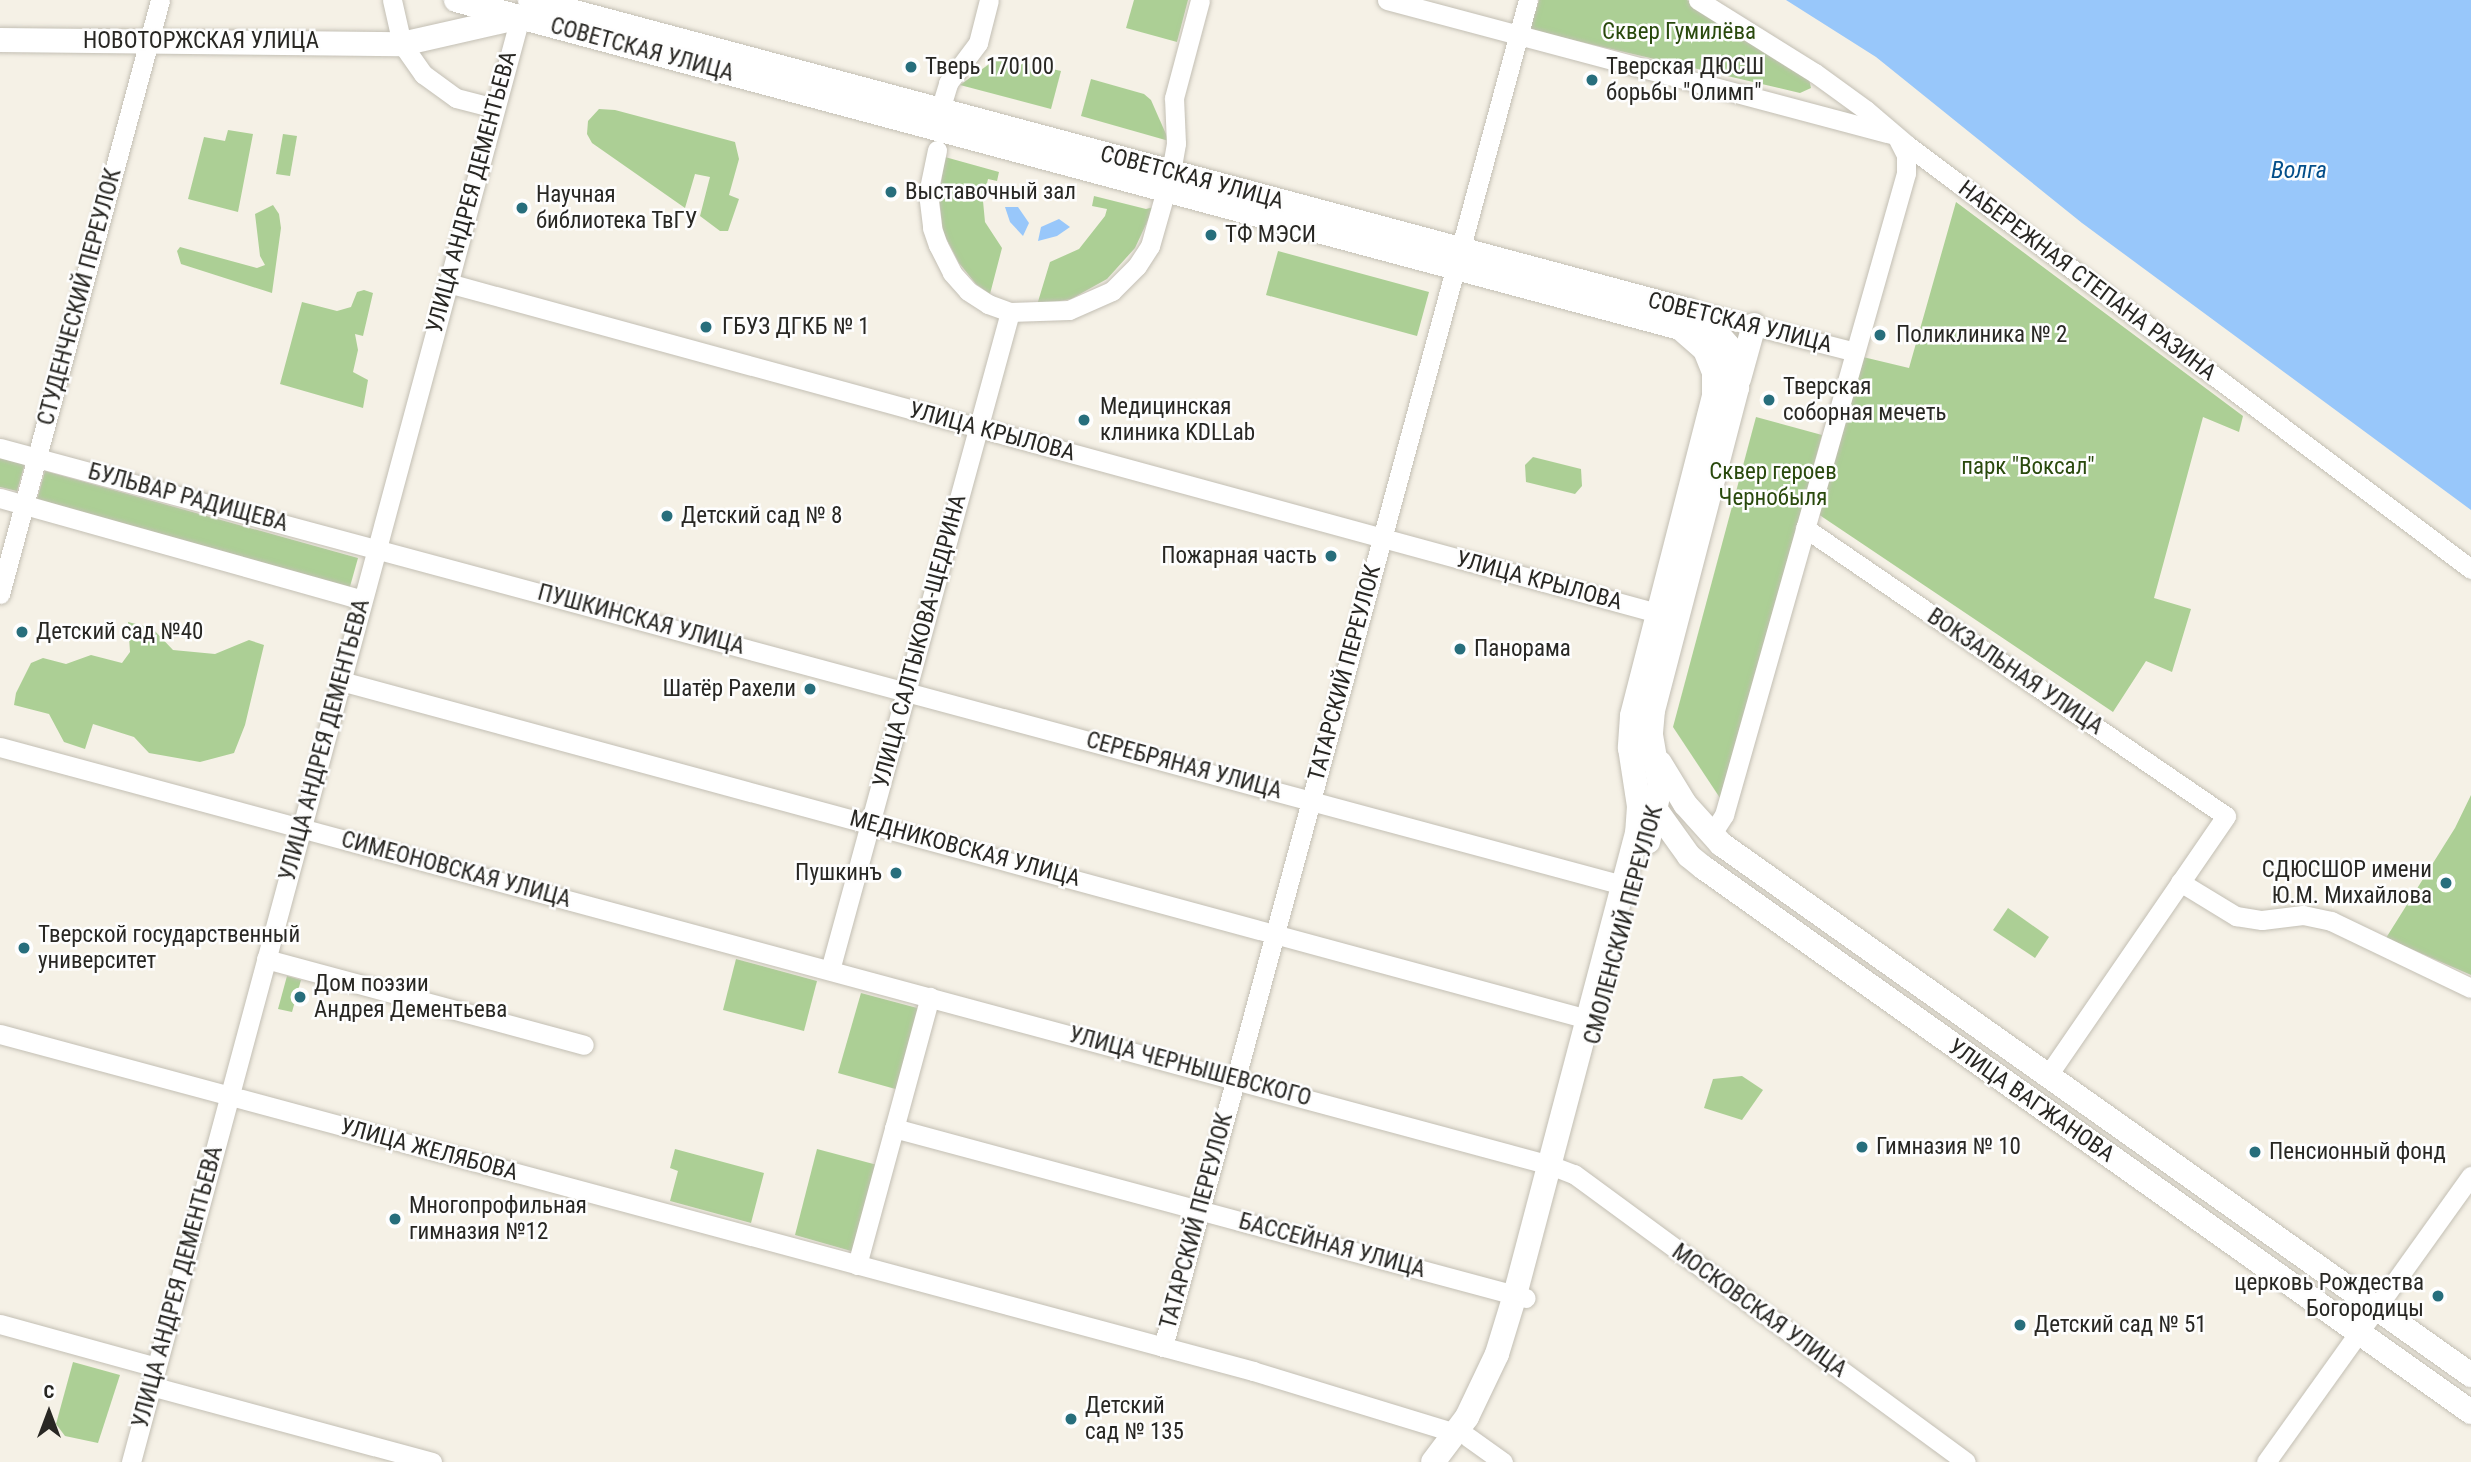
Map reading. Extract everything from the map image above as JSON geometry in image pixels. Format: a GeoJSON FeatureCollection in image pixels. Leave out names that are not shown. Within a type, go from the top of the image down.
{"type":"FeatureCollection","features":[{"type":"Feature","properties":{"kind":"main road"},"geometry":{"type":"LineString","coordinates":[[402,44],[471,1]]}},
{"type":"Feature","properties":{"kind":"main road","name":"СОВЕТСКАЯ УЛИЦА"},"geometry":{"type":"LineString","coordinates":[[471,1],[525,8],[941,131],[1137,183],[1169,181]]}},
{"type":"Feature","properties":{"kind":"main road","name":"СОВЕТСКАЯ УЛИЦА"},"geometry":{"type":"LineString","coordinates":[[525,8],[557,3],[941,131],[979,120],[1169,181],[1684,319]]}},
{"type":"Feature","properties":{"kind":"main road","name":"НОВОТОРЖСКАЯ УЛИЦА"},"geometry":{"type":"LineString","coordinates":[[0,40],[402,44],[525,8]]}},
{"type":"Feature","properties":{"kind":"main road","name":"СМОЛЕНСКИЙ ПЕРЕУЛОК"},"geometry":{"type":"LineString","coordinates":[[1643,753],[1651,735],[1653,710],[1736,394],[1735,363],[1725,340],[1709,322],[1684,319]]}},
{"type":"Feature","properties":{"kind":"main road","name":"СМОЛЕНСКИЙ ПЕРЕУЛОК"},"geometry":{"type":"LineString","coordinates":[[1447,1462],[1462,1435],[1521,1297],[1630,872],[1639,815],[1643,753],[1632,716],[1655,612],[1715,391],[1714,372],[1708,354],[1684,319]]}},
{"type":"Feature","properties":{"kind":"main road"},"geometry":{"type":"LineString","coordinates":[[1736,394],[1754,325]]}},
{"type":"Feature","properties":{"kind":"main road","name":"УЛИЦА ВАГЖАНОВА"},"geometry":{"type":"LineString","coordinates":[[1643,753],[1640,781],[1656,810],[1660,834],[2471,1412]]}},
{"type":"Feature","properties":{"kind":"main road","name":"УЛИЦА ВАГЖАНОВА"},"geometry":{"type":"LineString","coordinates":[[1643,753],[1716,839],[2471,1375]]}},
{"type":"Feature","properties":{"kind":"main road"},"geometry":{"type":"LineString","coordinates":[[1660,834],[1696,835],[1716,839]]}},
{"type":"Feature","properties":{"kind":"main road","name":"СМОЛЕНСКИЙ ПЕРЕУЛОК"},"geometry":{"type":"LineString","coordinates":[[1555,1167],[1588,1020],[1630,872],[1660,834]]}},
{"type":"Feature","properties":{"kind":"main road"},"geometry":{"type":"LineString","coordinates":[[1630,872],[1665,853],[1689,856]]}},
{"type":"Feature","properties":{"kind":"main road","name":"СМОЛЕНСКИЙ ПЕРЕУЛОК"},"geometry":{"type":"LineString","coordinates":[[1433,1462],[1462,1435]]}},
{"type":"Feature","properties":{"kind":"street","name":"СТУДЕНЧЕСКИЙ ПЕРЕУЛОК"},"geometry":{"type":"LineString","coordinates":[[0,594],[160,0]]}},
{"type":"Feature","properties":{"kind":"street"},"geometry":{"type":"LineString","coordinates":[[392,0],[402,44],[418,68],[442,90],[456,98],[495,108]]}},
{"type":"Feature","properties":{"kind":"street"},"geometry":{"type":"LineString","coordinates":[[989,0],[978,43],[948,83],[941,131],[930,175],[928,202],[938,245],[952,273],[968,290],[988,304],[1010,312],[1045,313],[1069,310],[1112,290],[1137,266],[1150,246],[1169,181],[1176,144],[1174,98],[1200,0]]}},
{"type":"Feature","properties":{"kind":"street"},"geometry":{"type":"LineString","coordinates":[[1387,0],[1896,136],[1905,151],[1907,169],[1716,839]]}},
{"type":"Feature","properties":{"kind":"street","name":"ТАТАРСКИЙ ПЕРЕУЛОК"},"geometry":{"type":"LineString","coordinates":[[1163,1347],[1528,0]]}},
{"type":"Feature","properties":{"kind":"street","name":"НАБЕРЕЖНАЯ СТЕПАНА РАЗИНА"},"geometry":{"type":"LineString","coordinates":[[1698,0],[1815,73],[2471,569]]}},
{"type":"Feature","properties":{"kind":"street","name":"УЛИЦА АНДРЕЯ ДЕМЕНТЬЕВА"},"geometry":{"type":"LineString","coordinates":[[131,1462],[495,108],[525,8]]}},
{"type":"Feature","properties":{"kind":"street","name":"УЛИЦА КРЫЛОВА"},"geometry":{"type":"LineString","coordinates":[[448,283],[1655,612]]}},
{"type":"Feature","properties":{"kind":"street","name":"УЛИЦА САЛТЫКОВА-ЩЕДРИНА"},"geometry":{"type":"LineString","coordinates":[[830,971],[1010,312]]}},
{"type":"Feature","properties":{"kind":"street","name":"СОВЕТСКАЯ УЛИЦА"},"geometry":{"type":"LineString","coordinates":[[1684,319],[1754,325],[1855,352]]}},
{"type":"Feature","properties":{"kind":"street","name":"БУЛЬВАР РАДИЩЕВА"},"geometry":{"type":"LineString","coordinates":[[0,448],[377,548]]}},
{"type":"Feature","properties":{"kind":"street"},"geometry":{"type":"LineString","coordinates":[[0,498],[362,600]]}},
{"type":"Feature","properties":{"kind":"street","name":"ВОКЗАЛЬНАЯ УЛИЦА"},"geometry":{"type":"LineString","coordinates":[[1805,528],[2225,816],[2180,882]]}},
{"type":"Feature","properties":{"kind":"street","name":"ПУШКИНСКАЯ УЛИЦА"},"geometry":{"type":"LineString","coordinates":[[377,548],[906,691]]}},
{"type":"Feature","properties":{"kind":"street","name":"МЕДНИКОВСКАЯ УЛИЦА"},"geometry":{"type":"LineString","coordinates":[[341,681],[1588,1020]]}},
{"type":"Feature","properties":{"kind":"street","name":"СЕРЕБРЯНАЯ УЛИЦА"},"geometry":{"type":"LineString","coordinates":[[906,691],[1489,849],[1630,872]]}},
{"type":"Feature","properties":{"kind":"street","name":"СИМЕОНОВСКАЯ УЛИЦА"},"geometry":{"type":"LineString","coordinates":[[0,747],[830,971]]}},
{"type":"Feature","properties":{"kind":"street"},"geometry":{"type":"LineString","coordinates":[[2048,1075],[2180,882],[2236,916],[2262,920],[2298,915],[2330,921],[2471,988]]}},
{"type":"Feature","properties":{"kind":"street"},"geometry":{"type":"LineString","coordinates":[[266,959],[584,1045]]}},
{"type":"Feature","properties":{"kind":"street","name":"УЛИЦА ЧЕРНЫШЕВСКОГО"},"geometry":{"type":"LineString","coordinates":[[830,971],[1555,1167]]}},
{"type":"Feature","properties":{"kind":"street"},"geometry":{"type":"LineString","coordinates":[[857,1265],[930,997]]}},
{"type":"Feature","properties":{"kind":"street","name":"УЛИЦА ЖЕЛЯБОВА"},"geometry":{"type":"LineString","coordinates":[[0,1034],[1163,1347],[1462,1435],[1503,1462]]}},
{"type":"Feature","properties":{"kind":"street","name":"БАССЕЙНАЯ УЛИЦА"},"geometry":{"type":"LineString","coordinates":[[894,1128],[1521,1297]]}},
{"type":"Feature","properties":{"kind":"street","name":"МОСКОВСКАЯ УЛИЦА"},"geometry":{"type":"LineString","coordinates":[[1555,1167],[1574,1174],[1966,1462]]}},
{"type":"Feature","properties":{"kind":"street"},"geometry":{"type":"LineString","coordinates":[[2266,1462],[2471,1176]]}},
{"type":"Feature","properties":{"kind":"street"},"geometry":{"type":"LineString","coordinates":[[0,1324],[154,1376],[432,1462]]}},
{"type":"Feature","properties":{"kind":"green space"},"geometry":{"type":"Polygon","coordinates":[[[1134,0],[1188,0],[1177,42],[1126,28],[1134,0]]]}},
{"type":"Feature","properties":{"kind":"green space","name":"Сквер Гумилёва"},"geometry":{"type":"Polygon","coordinates":[[[1539,0],[1687,0],[1808,75],[1811,88],[1800,93],[1530,30],[1539,0]]]}},
{"type":"Feature","properties":{"kind":"green space"},"geometry":{"type":"Polygon","coordinates":[[[999,57],[1061,71],[1051,109],[960,85],[999,57]]]}},
{"type":"Feature","properties":{"kind":"green space"},"geometry":{"type":"Polygon","coordinates":[[[1091,79],[1144,94],[1151,100],[1169,141],[1081,116],[1091,79]]]}},
{"type":"Feature","properties":{"kind":"green space"},"geometry":{"type":"Polygon","coordinates":[[[599,109],[615,110],[735,142],[739,159],[729,195],[739,199],[728,231],[720,231],[700,216],[710,177],[695,174],[685,208],[592,143],[587,134],[588,121],[599,109]]]}},
{"type":"Feature","properties":{"kind":"green space"},"geometry":{"type":"Polygon","coordinates":[[[228,130],[253,134],[238,212],[188,199],[204,137],[225,141],[228,130]]]}},
{"type":"Feature","properties":{"kind":"green space"},"geometry":{"type":"Polygon","coordinates":[[[283,134],[297,136],[290,176],[276,174],[283,134]]]}},
{"type":"Feature","properties":{"kind":"green space"},"geometry":{"type":"Polygon","coordinates":[[[945,157],[999,172],[997,181],[988,179],[983,201],[985,222],[1002,248],[990,294],[976,284],[959,263],[943,232],[939,197],[945,157]]]}},
{"type":"Feature","properties":{"kind":"green space"},"geometry":{"type":"Polygon","coordinates":[[[1094,196],[1146,209],[1154,207],[1135,248],[1107,279],[1071,299],[1037,305],[1050,262],[1079,249],[1105,216],[1107,209],[1092,206],[1094,196]]]}},
{"type":"Feature","properties":{"kind":"green space","name":"парк \"Воксал\""},"geometry":{"type":"Polygon","coordinates":[[[1956,202],[2243,416],[2239,432],[2203,417],[2154,598],[2191,609],[2172,672],[2146,661],[2113,712],[1818,514],[1863,357],[1909,368],[1956,202]]]}},
{"type":"Feature","properties":{"kind":"green space"},"geometry":{"type":"Polygon","coordinates":[[[273,205],[279,214],[281,228],[272,293],[181,264],[177,251],[180,247],[257,268],[265,265],[260,256],[255,214],[273,205]]]}},
{"type":"Feature","properties":{"kind":"green space"},"geometry":{"type":"Polygon","coordinates":[[[1278,251],[1429,292],[1417,336],[1266,295],[1278,251]]]}},
{"type":"Feature","properties":{"kind":"green space"},"geometry":{"type":"Polygon","coordinates":[[[364,290],[373,293],[363,336],[355,334],[358,350],[353,372],[368,380],[363,408],[280,384],[302,302],[337,311],[351,307],[357,292],[364,290]]]}},
{"type":"Feature","properties":{"kind":"green space","name":"Сквер героев Чернобыля"},"geometry":{"type":"Polygon","coordinates":[[[1756,417],[1822,435],[1722,801],[1673,727],[1756,417]]]}},
{"type":"Feature","properties":{"kind":"green space"},"geometry":{"type":"Polygon","coordinates":[[[0,457],[25,463],[17,491],[0,487],[0,457]]]}},
{"type":"Feature","properties":{"kind":"green space"},"geometry":{"type":"Polygon","coordinates":[[[1533,457],[1581,469],[1582,486],[1575,494],[1526,482],[1525,465],[1533,457]]]}},
{"type":"Feature","properties":{"kind":"green space"},"geometry":{"type":"Polygon","coordinates":[[[45,471],[358,558],[349,590],[37,500],[45,471]]]}},
{"type":"Feature","properties":{"kind":"green space"},"geometry":{"type":"Polygon","coordinates":[[[128,622],[152,628],[173,650],[215,654],[249,640],[264,645],[245,725],[234,753],[200,762],[149,753],[134,737],[93,724],[85,749],[64,742],[49,714],[14,705],[16,693],[31,663],[43,658],[66,664],[91,655],[122,663],[130,652],[128,622]]]}},
{"type":"Feature","properties":{"kind":"green space","name":"СДЮСШОР имени Ю.М. Михайлова"},"geometry":{"type":"Polygon","coordinates":[[[2471,795],[2471,975],[2386,938],[2455,828],[2471,795]]]}},
{"type":"Feature","properties":{"kind":"green space"},"geometry":{"type":"Polygon","coordinates":[[[2008,908],[2049,937],[2035,958],[1993,930],[2008,908]]]}},
{"type":"Feature","properties":{"kind":"green space"},"geometry":{"type":"Polygon","coordinates":[[[736,959],[817,981],[804,1031],[723,1010],[736,959]]]}},
{"type":"Feature","properties":{"kind":"green space"},"geometry":{"type":"Polygon","coordinates":[[[287,976],[301,980],[292,1012],[278,1009],[287,976]]]}},
{"type":"Feature","properties":{"kind":"green space"},"geometry":{"type":"Polygon","coordinates":[[[861,993],[921,1009],[899,1090],[838,1073],[861,993]]]}},
{"type":"Feature","properties":{"kind":"green space"},"geometry":{"type":"Polygon","coordinates":[[[1742,1076],[1763,1090],[1742,1120],[1704,1108],[1713,1079],[1742,1076]]]}},
{"type":"Feature","properties":{"kind":"green space"},"geometry":{"type":"Polygon","coordinates":[[[675,1149],[764,1173],[751,1223],[670,1201],[678,1171],[670,1168],[675,1149]]]}},
{"type":"Feature","properties":{"kind":"green space"},"geometry":{"type":"Polygon","coordinates":[[[817,1149],[881,1166],[858,1253],[795,1235],[817,1149]]]}},
{"type":"Feature","properties":{"kind":"green space"},"geometry":{"type":"Polygon","coordinates":[[[73,1362],[120,1375],[98,1443],[65,1436],[56,1424],[73,1362]]]}},
{"type":"Feature","properties":{"kind":"water","name":"Волга"},"geometry":{"type":"Polygon","coordinates":[[[1786,0],[2471,0],[2471,510],[2082,223],[1876,57],[1786,0]]]}},
{"type":"Feature","properties":{"kind":"water"},"geometry":{"type":"Polygon","coordinates":[[[1005,207],[1018,207],[1029,223],[1023,236],[1010,222],[1005,207]]]}},
{"type":"Feature","properties":{"kind":"water"},"geometry":{"type":"Polygon","coordinates":[[[1059,219],[1070,227],[1057,236],[1038,241],[1041,227],[1059,219]]]}},
{"type":"Feature","properties":{"kind":"place","name":"Тверь 170100"},"geometry":{"type":"Point","coordinates":[911,67]}},
{"type":"Feature","properties":{"kind":"place","name":"Тверская ДЮСШ борьбы \"Олимп\""},"geometry":{"type":"Point","coordinates":[1592,80]}},
{"type":"Feature","properties":{"kind":"place","name":"Выставочный зал"},"geometry":{"type":"Point","coordinates":[891,192]}},
{"type":"Feature","properties":{"kind":"place","name":"Научная библиотека ТвГУ"},"geometry":{"type":"Point","coordinates":[522,208]}},
{"type":"Feature","properties":{"kind":"place","name":"ТФ МЭСИ"},"geometry":{"type":"Point","coordinates":[1211,235]}},
{"type":"Feature","properties":{"kind":"place","name":"ГБУЗ ДГКБ № 1"},"geometry":{"type":"Point","coordinates":[706,327]}},
{"type":"Feature","properties":{"kind":"place","name":"Поликлиника № 2"},"geometry":{"type":"Point","coordinates":[1880,335]}},
{"type":"Feature","properties":{"kind":"place","name":"Тверская соборная мечеть"},"geometry":{"type":"Point","coordinates":[1769,400]}},
{"type":"Feature","properties":{"kind":"place","name":"Медицинская клиника KDLLab"},"geometry":{"type":"Point","coordinates":[1084,420]}},
{"type":"Feature","properties":{"kind":"place","name":"Детский сад № 8"},"geometry":{"type":"Point","coordinates":[667,516]}},
{"type":"Feature","properties":{"kind":"place","name":"Пожарная часть"},"geometry":{"type":"Point","coordinates":[1331,556]}},
{"type":"Feature","properties":{"kind":"place","name":"Детский сад №40"},"geometry":{"type":"Point","coordinates":[22,632]}},
{"type":"Feature","properties":{"kind":"place","name":"Панорама"},"geometry":{"type":"Point","coordinates":[1460,649]}},
{"type":"Feature","properties":{"kind":"place","name":"Шатёр Рахели"},"geometry":{"type":"Point","coordinates":[810,689]}},
{"type":"Feature","properties":{"kind":"place","name":"Пушкинъ"},"geometry":{"type":"Point","coordinates":[896,873]}},
{"type":"Feature","properties":{"kind":"place","name":"СДЮСШОР имени Ю.М. Михайлова"},"geometry":{"type":"Point","coordinates":[2446,883]}},
{"type":"Feature","properties":{"kind":"place","name":"Тверской государственный университет"},"geometry":{"type":"Point","coordinates":[24,948]}},
{"type":"Feature","properties":{"kind":"place","name":"Дом поэзии Андрея Дементьева"},"geometry":{"type":"Point","coordinates":[300,997]}},
{"type":"Feature","properties":{"kind":"place","name":"Гимназия № 10"},"geometry":{"type":"Point","coordinates":[1862,1147]}},
{"type":"Feature","properties":{"kind":"place","name":"Пенсионный фонд"},"geometry":{"type":"Point","coordinates":[2255,1152]}},
{"type":"Feature","properties":{"kind":"place","name":"Многопрофильная гимназия №12"},"geometry":{"type":"Point","coordinates":[395,1219]}},
{"type":"Feature","properties":{"kind":"place","name":"церковь Рождества Богородицы"},"geometry":{"type":"Point","coordinates":[2438,1296]}},
{"type":"Feature","properties":{"kind":"place","name":"Детский сад № 51"},"geometry":{"type":"Point","coordinates":[2020,1325]}},
{"type":"Feature","properties":{"kind":"place","name":"Детский сад № 135"},"geometry":{"type":"Point","coordinates":[1071,1419]}}]}
